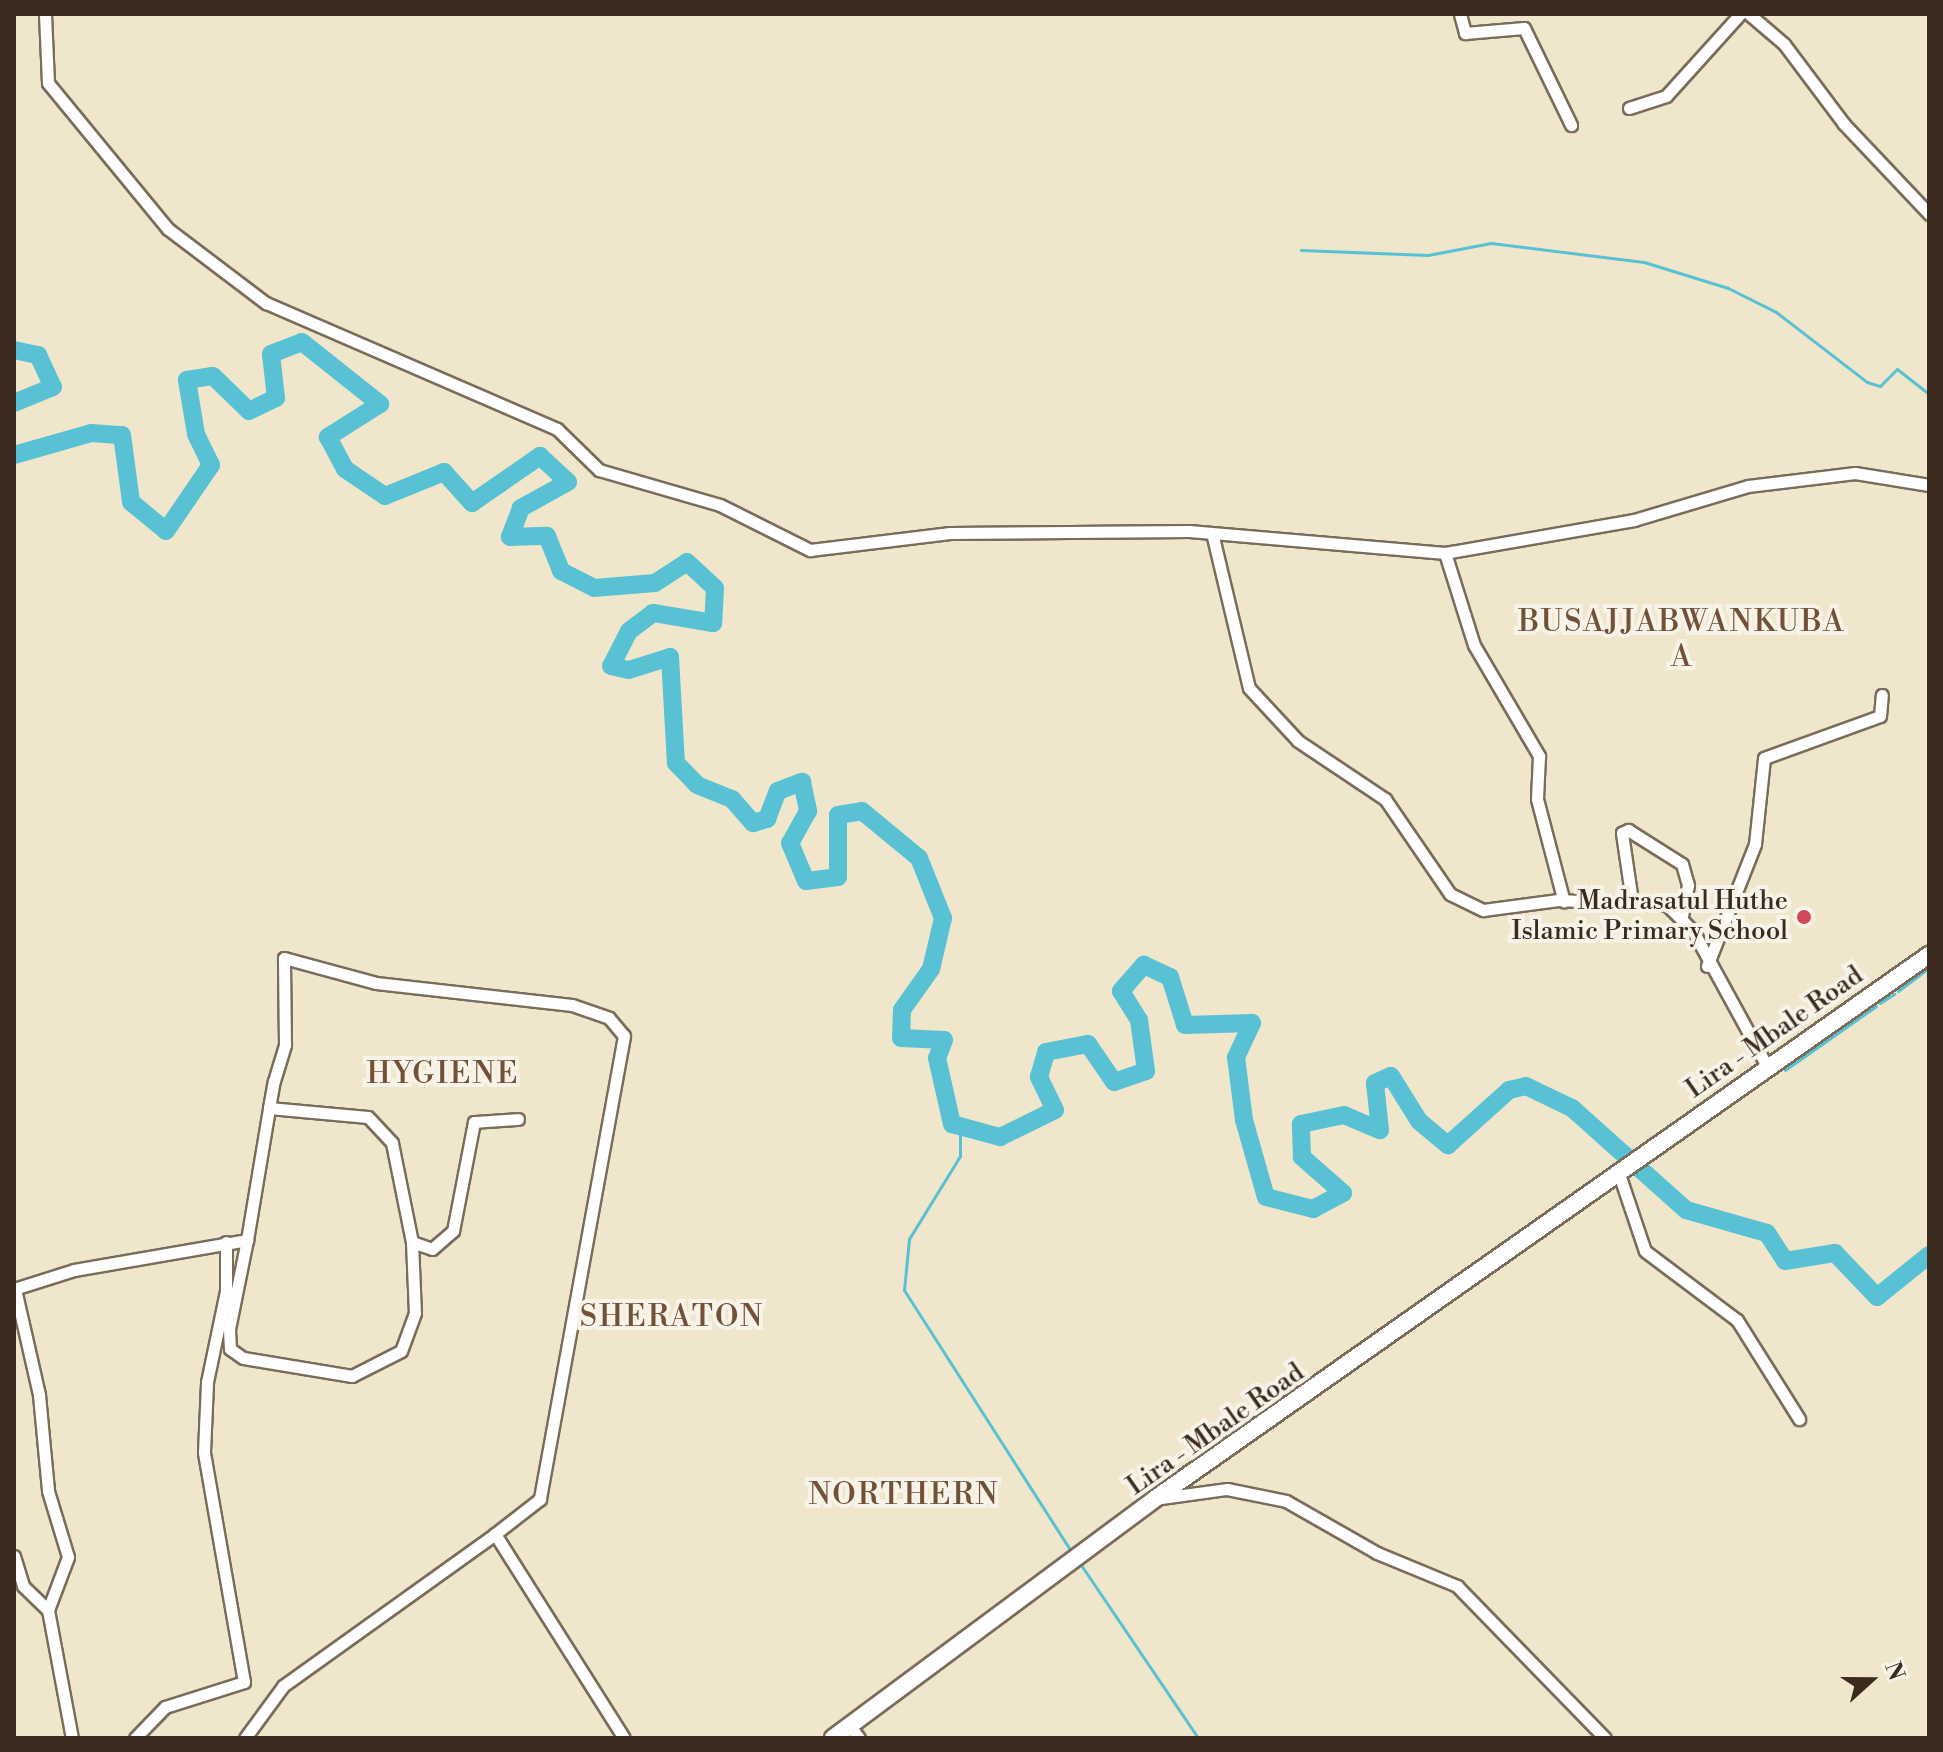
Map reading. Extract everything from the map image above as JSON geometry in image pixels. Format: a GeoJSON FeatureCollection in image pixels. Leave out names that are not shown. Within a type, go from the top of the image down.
{"type":"FeatureCollection","features":[{"type":"Feature","properties":{"kind":"main road","name":"Lira - Mbale Road"},"geometry":{"type":"LineString","coordinates":[[833,1738],[854,1732],[1156,1498],[1623,1167],[1929,955]]}},
{"type":"Feature","properties":{"kind":"street"},"geometry":{"type":"LineString","coordinates":[[45,14],[48,83],[175,236],[277,309],[568,435],[599,470],[720,505],[810,550],[950,533],[1175,531],[1213,537],[1445,553],[1634,520],[1748,486],[1855,473],[1929,485]]}},
{"type":"Feature","properties":{"kind":"street"},"geometry":{"type":"LineString","coordinates":[[1460,14],[1465,33],[1524,28],[1571,125]]}},
{"type":"Feature","properties":{"kind":"street"},"geometry":{"type":"LineString","coordinates":[[1629,108],[1666,96],[1740,14]]}},
{"type":"Feature","properties":{"kind":"street"},"geometry":{"type":"LineString","coordinates":[[1749,14],[1764,19],[1929,214]]}},
{"type":"Feature","properties":{"kind":"street"},"geometry":{"type":"LineString","coordinates":[[1213,537],[1240,667],[1272,717],[1385,799],[1457,900],[1483,910],[1564,902],[1657,902],[1682,915],[1707,966],[1768,1068]]}},
{"type":"Feature","properties":{"kind":"street"},"geometry":{"type":"LineString","coordinates":[[1445,553],[1474,645],[1539,756],[1537,799],[1564,902]]}},
{"type":"Feature","properties":{"kind":"street"},"geometry":{"type":"LineString","coordinates":[[1707,966],[1755,844],[1764,758],[1880,716],[1882,695]]}},
{"type":"Feature","properties":{"kind":"street"},"geometry":{"type":"LineString","coordinates":[[1632,901],[1622,833],[1628,830],[1682,864],[1688,885],[1682,915]]}},
{"type":"Feature","properties":{"kind":"street"},"geometry":{"type":"LineString","coordinates":[[245,1738],[283,1686],[540,1499],[624,1036],[609,1018],[572,1005],[376,983],[284,958],[285,1045],[269,1108],[229,1329],[233,1355],[347,1377],[382,1366],[410,1335],[417,1281],[392,1143],[378,1122],[269,1108]]}},
{"type":"Feature","properties":{"kind":"street"},"geometry":{"type":"LineString","coordinates":[[412,1242],[432,1249],[453,1231],[474,1122],[518,1119]]}},
{"type":"Feature","properties":{"kind":"street"},"geometry":{"type":"LineString","coordinates":[[1623,1167],[1645,1251],[1737,1320],[1799,1419]]}},
{"type":"Feature","properties":{"kind":"street"},"geometry":{"type":"LineString","coordinates":[[72,1738],[48,1610],[68,1557],[48,1491],[39,1395],[15,1289],[74,1270],[247,1240]]}},
{"type":"Feature","properties":{"kind":"street"},"geometry":{"type":"LineString","coordinates":[[135,1738],[165,1707],[244,1682],[204,1452],[207,1382],[226,1291],[226,1242]]}},
{"type":"Feature","properties":{"kind":"street"},"geometry":{"type":"LineString","coordinates":[[1156,1498],[1227,1489],[1286,1501],[1377,1553],[1457,1586],[1605,1738]]}},
{"type":"Feature","properties":{"kind":"street"},"geometry":{"type":"LineString","coordinates":[[495,1534],[624,1738]]}},
{"type":"Feature","properties":{"kind":"street"},"geometry":{"type":"LineString","coordinates":[[14,1556],[23,1586],[48,1610]]}},
{"type":"Feature","properties":{"kind":"waterway"},"geometry":{"type":"LineString","coordinates":[[1301,250],[1428,255],[1491,243],[1644,262],[1728,288],[1776,312],[1867,382],[1880,386],[1897,369],[1929,394]]}},
{"type":"Feature","properties":{"kind":"waterway"},"geometry":{"type":"LineString","coordinates":[[14,455],[91,433],[122,435],[131,502],[166,531],[211,465],[196,434],[187,380],[213,376],[249,411],[276,398],[271,354],[302,342],[380,404],[328,437],[345,469],[385,496],[444,472],[472,503],[540,456],[568,482],[521,508],[510,537],[547,536],[561,571],[594,588],[655,583],[687,562],[715,588],[713,623],[653,613],[629,631],[611,666],[629,670],[670,657],[676,763],[697,785],[732,799],[753,823],[767,819],[778,791],[802,782],[808,811],[790,843],[806,881],[838,877],[838,815],[862,811],[919,858],[943,918],[931,969],[902,1010],[901,1038],[944,1040],[937,1058],[952,1124],[1000,1137],[1055,1110],[1039,1077],[1046,1052],[1088,1044],[1114,1082],[1146,1071],[1139,1020],[1121,991],[1144,965],[1170,977],[1185,1025],[1252,1023],[1236,1057],[1244,1120],[1266,1197],[1313,1209],[1343,1193],[1302,1157],[1301,1124],[1344,1115],[1380,1130],[1375,1083],[1391,1076],[1419,1121],[1448,1145],[1509,1090],[1526,1086],[1572,1108],[1686,1210],[1767,1233],[1785,1261],[1835,1253],[1877,1297],[1929,1255]]}},
{"type":"Feature","properties":{"kind":"waterway"},"geometry":{"type":"LineString","coordinates":[[14,350],[38,355],[53,387],[14,403]]}},
{"type":"Feature","properties":{"kind":"waterway"},"geometry":{"type":"LineString","coordinates":[[1898,991],[1929,968]]}},
{"type":"Feature","properties":{"kind":"waterway"},"geometry":{"type":"LineString","coordinates":[[1880,1003],[1894,994]]}},
{"type":"Feature","properties":{"kind":"waterway"},"geometry":{"type":"LineString","coordinates":[[1785,1070],[1876,1006]]}},
{"type":"Feature","properties":{"kind":"waterway"},"geometry":{"type":"LineString","coordinates":[[960,1126],[960,1156],[909,1239],[904,1290],[1072,1553]]}},
{"type":"Feature","properties":{"kind":"waterway"},"geometry":{"type":"LineString","coordinates":[[1079,1562],[1198,1738]]}},
{"type":"Feature","properties":{"kind":"place","name":"Madrasatul Huthe Islamic Primary School"},"geometry":{"type":"Point","coordinates":[1804,917]}},
{"type":"Feature","properties":{"kind":"district","name":"BUSAJJABWANKUBA A"},"geometry":{"type":"Point","coordinates":[1682,639]}},
{"type":"Feature","properties":{"kind":"district","name":"HYGIENE"},"geometry":{"type":"Point","coordinates":[443,1074]}},
{"type":"Feature","properties":{"kind":"district","name":"SHERATON"},"geometry":{"type":"Point","coordinates":[672,1317]}},
{"type":"Feature","properties":{"kind":"district","name":"NORTHERN"},"geometry":{"type":"Point","coordinates":[904,1495]}}]}
